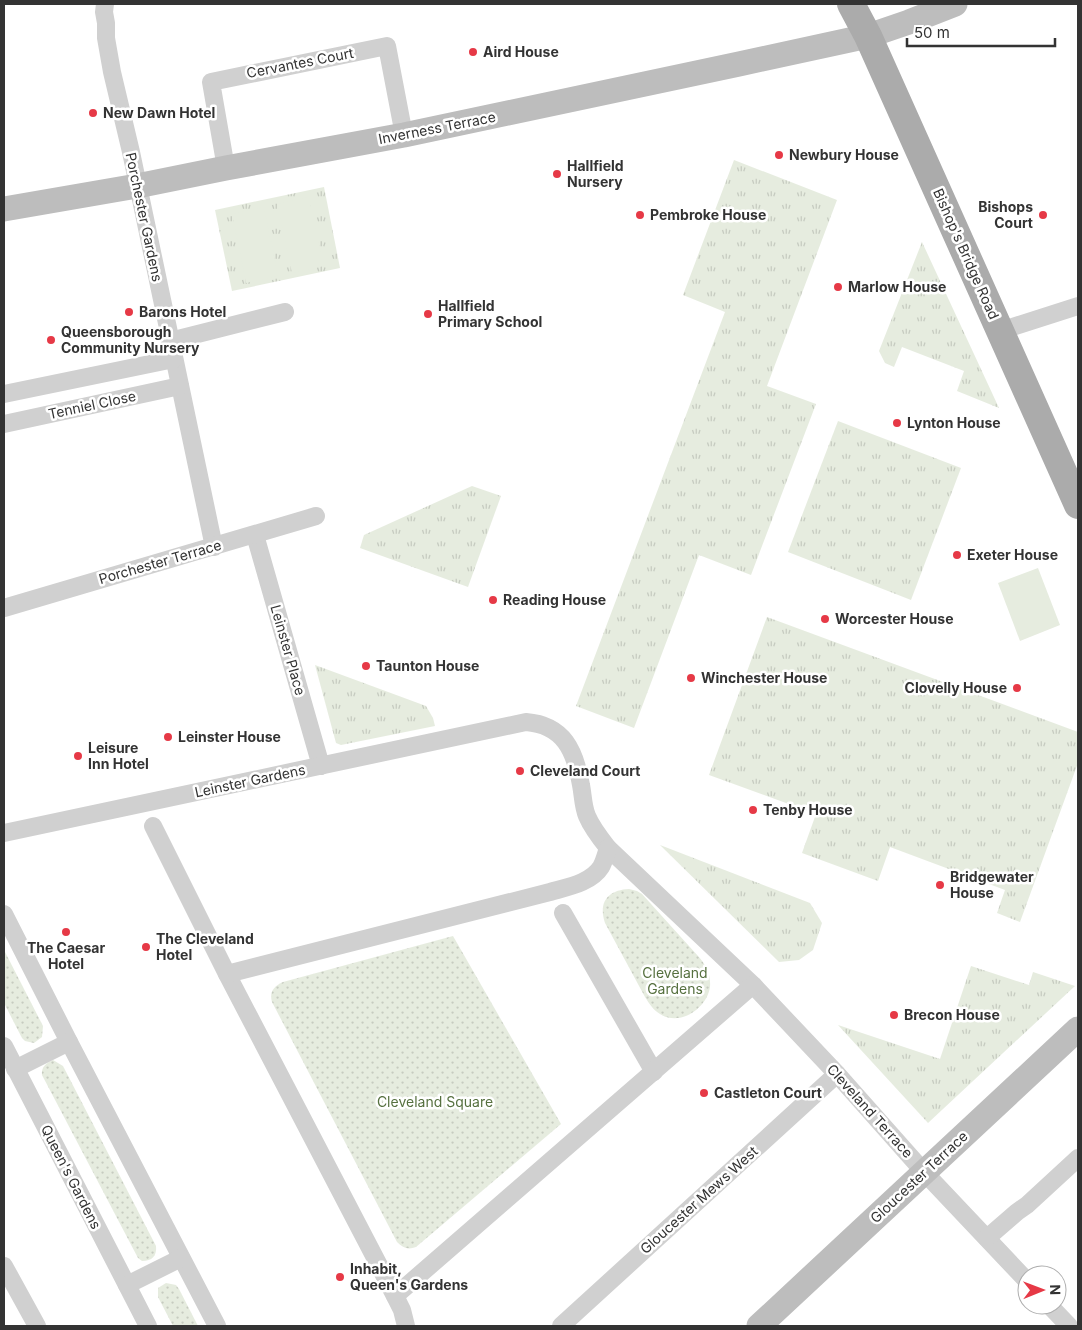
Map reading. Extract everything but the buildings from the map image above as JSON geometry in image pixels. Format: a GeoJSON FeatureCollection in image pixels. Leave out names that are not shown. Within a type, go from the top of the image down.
{"type":"FeatureCollection","features":[{"type":"Feature","properties":{"kind":"main road","name":"Bishop's Bridge Road"},"geometry":{"type":"LineString","coordinates":[[851,4],[868,36],[1000,331],[1077,497]]}},
{"type":"Feature","properties":{"kind":"street","name":"Porchester Gardens"},"geometry":{"type":"LineString","coordinates":[[105,4],[106,38],[112,72],[131,152],[214,547]]}},
{"type":"Feature","properties":{"kind":"street","name":"Inverness Terrace"},"geometry":{"type":"LineString","coordinates":[[4,209],[137,186],[404,135],[868,36],[955,4]]}},
{"type":"Feature","properties":{"kind":"street","name":"Cervantes Court"},"geometry":{"type":"LineString","coordinates":[[226,168],[210,82],[387,46],[404,135]]}},
{"type":"Feature","properties":{"kind":"street"},"geometry":{"type":"LineString","coordinates":[[1000,331],[1078,306]]}},
{"type":"Feature","properties":{"kind":"street"},"geometry":{"type":"LineString","coordinates":[[170,341],[285,312]]}},
{"type":"Feature","properties":{"kind":"street"},"geometry":{"type":"LineString","coordinates":[[4,394],[174,359]]}},
{"type":"Feature","properties":{"kind":"street","name":"Tenniel Close"},"geometry":{"type":"LineString","coordinates":[[4,424],[180,386]]}},
{"type":"Feature","properties":{"kind":"street","name":"Porchester Terrace"},"geometry":{"type":"LineString","coordinates":[[4,608],[316,516]]}},
{"type":"Feature","properties":{"kind":"street","name":"Leinster Place"},"geometry":{"type":"LineString","coordinates":[[255,535],[320,766]]}},
{"type":"Feature","properties":{"kind":"street","name":"Leinster Gardens"},"geometry":{"type":"LineString","coordinates":[[4,834],[526,722],[538,723],[555,729],[569,746],[580,779],[586,814],[595,832],[608,848]]}},
{"type":"Feature","properties":{"kind":"street"},"geometry":{"type":"LineString","coordinates":[[153,826],[227,974],[395,1296],[402,1310],[406,1326]]}},
{"type":"Feature","properties":{"kind":"street"},"geometry":{"type":"LineString","coordinates":[[227,974],[550,892],[589,879],[600,868],[608,848],[753,985],[395,1296]]}},
{"type":"Feature","properties":{"kind":"street"},"geometry":{"type":"LineString","coordinates":[[563,913],[654,1072]]}},
{"type":"Feature","properties":{"kind":"street"},"geometry":{"type":"LineString","coordinates":[[4,914],[217,1326]]}},
{"type":"Feature","properties":{"kind":"street","name":"Cleveland Terrace"},"geometry":{"type":"LineString","coordinates":[[753,985],[837,1074],[924,1172],[1017,1270]]}},
{"type":"Feature","properties":{"kind":"street","name":"Gloucester Terrace"},"geometry":{"type":"LineString","coordinates":[[759,1326],[1078,1028]]}},
{"type":"Feature","properties":{"kind":"street"},"geometry":{"type":"LineString","coordinates":[[15,1069],[69,1042]]}},
{"type":"Feature","properties":{"kind":"street","name":"Queen's Gardens"},"geometry":{"type":"LineString","coordinates":[[4,1046],[148,1326]]}},
{"type":"Feature","properties":{"kind":"street","name":"Gloucester Mews West"},"geometry":{"type":"LineString","coordinates":[[561,1326],[837,1074]]}},
{"type":"Feature","properties":{"kind":"street"},"geometry":{"type":"LineString","coordinates":[[987,1238],[1027,1205],[1078,1158]]}},
{"type":"Feature","properties":{"kind":"street"},"geometry":{"type":"LineString","coordinates":[[127,1285],[181,1258]]}},
{"type":"Feature","properties":{"kind":"street"},"geometry":{"type":"LineString","coordinates":[[4,1266],[37,1326]]}},
{"type":"Feature","properties":{"kind":"street"},"geometry":{"type":"LineString","coordinates":[[1059,1315],[1069,1326]]}},
{"type":"Feature","properties":{"kind":"green space"},"geometry":{"type":"Polygon","coordinates":[[[734,160],[837,200],[767,386],[816,404],[751,575],[699,555],[634,728],[576,706],[725,312],[683,295],[734,160]]]}},
{"type":"Feature","properties":{"kind":"green space"},"geometry":{"type":"Polygon","coordinates":[[[324,187],[340,268],[232,291],[215,210],[324,187]]]}},
{"type":"Feature","properties":{"kind":"green space"},"geometry":{"type":"Polygon","coordinates":[[[309,197],[324,266],[292,273],[277,204],[309,197]]]}},
{"type":"Feature","properties":{"kind":"green space"},"geometry":{"type":"Polygon","coordinates":[[[264,207],[278,276],[246,283],[232,214],[264,207]]]}},
{"type":"Feature","properties":{"kind":"green space"},"geometry":{"type":"Polygon","coordinates":[[[922,242],[999,408],[957,391],[964,371],[902,347],[894,367],[885,363],[879,351],[922,242]]]}},
{"type":"Feature","properties":{"kind":"green space"},"geometry":{"type":"Polygon","coordinates":[[[838,421],[961,468],[911,600],[788,552],[838,421]]]}},
{"type":"Feature","properties":{"kind":"green space"},"geometry":{"type":"Polygon","coordinates":[[[472,486],[501,496],[468,587],[360,548],[364,535],[472,486]]]}},
{"type":"Feature","properties":{"kind":"green space"},"geometry":{"type":"Polygon","coordinates":[[[1038,568],[1060,625],[1020,641],[998,583],[1038,568]]]}},
{"type":"Feature","properties":{"kind":"green space"},"geometry":{"type":"Polygon","coordinates":[[[767,617],[1078,732],[1078,763],[1020,922],[997,913],[1005,890],[890,847],[878,881],[802,853],[816,814],[709,775],[767,617]]]}},
{"type":"Feature","properties":{"kind":"green space"},"geometry":{"type":"Polygon","coordinates":[[[315,665],[426,706],[435,726],[341,745],[336,743],[315,665]]]}},
{"type":"Feature","properties":{"kind":"green space"},"geometry":{"type":"Polygon","coordinates":[[[660,845],[810,903],[822,923],[813,950],[799,960],[779,962],[660,845]]]}},
{"type":"Feature","properties":{"kind":"green space","name":"Cleveland Gardens"},"geometry":{"type":"Polygon","coordinates":[[[629,889],[642,894],[706,966],[710,982],[708,995],[698,1008],[684,1017],[668,1017],[660,1014],[653,1008],[645,997],[605,923],[603,909],[606,899],[615,892],[629,889]]]}},
{"type":"Feature","properties":{"kind":"green space","name":"Cleveland Square"},"geometry":{"type":"Polygon","coordinates":[[[453,936],[561,1124],[416,1247],[408,1248],[397,1242],[272,1002],[271,995],[275,987],[283,982],[453,936]]]}},
{"type":"Feature","properties":{"kind":"green space"},"geometry":{"type":"Polygon","coordinates":[[[4,950],[43,1026],[42,1037],[34,1043],[25,1041],[22,1038],[4,1003],[4,950]]]}},
{"type":"Feature","properties":{"kind":"green space"},"geometry":{"type":"Polygon","coordinates":[[[971,966],[1029,985],[1033,972],[1075,986],[928,1123],[838,1025],[940,1059],[971,966]]]}},
{"type":"Feature","properties":{"kind":"green space"},"geometry":{"type":"Polygon","coordinates":[[[53,1060],[63,1066],[156,1246],[155,1255],[149,1260],[142,1261],[138,1258],[42,1075],[44,1066],[53,1060]]]}},
{"type":"Feature","properties":{"kind":"green space"},"geometry":{"type":"Polygon","coordinates":[[[166,1283],[176,1285],[179,1289],[198,1326],[173,1326],[158,1297],[158,1288],[166,1283]]]}},
{"type":"Feature","properties":{"kind":"place","name":"Aird House"},"geometry":{"type":"Point","coordinates":[473,52]}},
{"type":"Feature","properties":{"kind":"place","name":"New Dawn Hotel"},"geometry":{"type":"Point","coordinates":[93,113]}},
{"type":"Feature","properties":{"kind":"place","name":"Newbury House"},"geometry":{"type":"Point","coordinates":[779,155]}},
{"type":"Feature","properties":{"kind":"place","name":"Hallfield Nursery"},"geometry":{"type":"Point","coordinates":[557,174]}},
{"type":"Feature","properties":{"kind":"place","name":"Pembroke House"},"geometry":{"type":"Point","coordinates":[640,215]}},
{"type":"Feature","properties":{"kind":"place","name":"Bishops Court"},"geometry":{"type":"Point","coordinates":[1043,215]}},
{"type":"Feature","properties":{"kind":"place","name":"Marlow House"},"geometry":{"type":"Point","coordinates":[838,287]}},
{"type":"Feature","properties":{"kind":"place","name":"Barons Hotel"},"geometry":{"type":"Point","coordinates":[129,312]}},
{"type":"Feature","properties":{"kind":"place","name":"Hallfield Primary School"},"geometry":{"type":"Point","coordinates":[428,314]}},
{"type":"Feature","properties":{"kind":"place","name":"Queensborough Community Nursery"},"geometry":{"type":"Point","coordinates":[51,340]}},
{"type":"Feature","properties":{"kind":"place","name":"Lynton House"},"geometry":{"type":"Point","coordinates":[897,423]}},
{"type":"Feature","properties":{"kind":"place","name":"Exeter House"},"geometry":{"type":"Point","coordinates":[957,555]}},
{"type":"Feature","properties":{"kind":"place","name":"Reading House"},"geometry":{"type":"Point","coordinates":[493,600]}},
{"type":"Feature","properties":{"kind":"place","name":"Worcester House"},"geometry":{"type":"Point","coordinates":[825,619]}},
{"type":"Feature","properties":{"kind":"place","name":"Taunton House"},"geometry":{"type":"Point","coordinates":[366,666]}},
{"type":"Feature","properties":{"kind":"place","name":"Winchester House"},"geometry":{"type":"Point","coordinates":[691,678]}},
{"type":"Feature","properties":{"kind":"place","name":"Clovelly House"},"geometry":{"type":"Point","coordinates":[1017,688]}},
{"type":"Feature","properties":{"kind":"place","name":"Leinster House"},"geometry":{"type":"Point","coordinates":[168,737]}},
{"type":"Feature","properties":{"kind":"place","name":"Leisure Inn Hotel"},"geometry":{"type":"Point","coordinates":[78,756]}},
{"type":"Feature","properties":{"kind":"place","name":"Cleveland Court"},"geometry":{"type":"Point","coordinates":[520,771]}},
{"type":"Feature","properties":{"kind":"place","name":"Tenby House"},"geometry":{"type":"Point","coordinates":[753,810]}},
{"type":"Feature","properties":{"kind":"place","name":"Bridgewater House"},"geometry":{"type":"Point","coordinates":[940,885]}},
{"type":"Feature","properties":{"kind":"place","name":"The Caesar Hotel"},"geometry":{"type":"Point","coordinates":[66,932]}},
{"type":"Feature","properties":{"kind":"place","name":"The Cleveland Hotel"},"geometry":{"type":"Point","coordinates":[146,947]}},
{"type":"Feature","properties":{"kind":"place","name":"Brecon House"},"geometry":{"type":"Point","coordinates":[894,1015]}},
{"type":"Feature","properties":{"kind":"place","name":"Castleton Court"},"geometry":{"type":"Point","coordinates":[704,1093]}},
{"type":"Feature","properties":{"kind":"place","name":"Inhabit, Queen's Gardens"},"geometry":{"type":"Point","coordinates":[340,1277]}}]}
